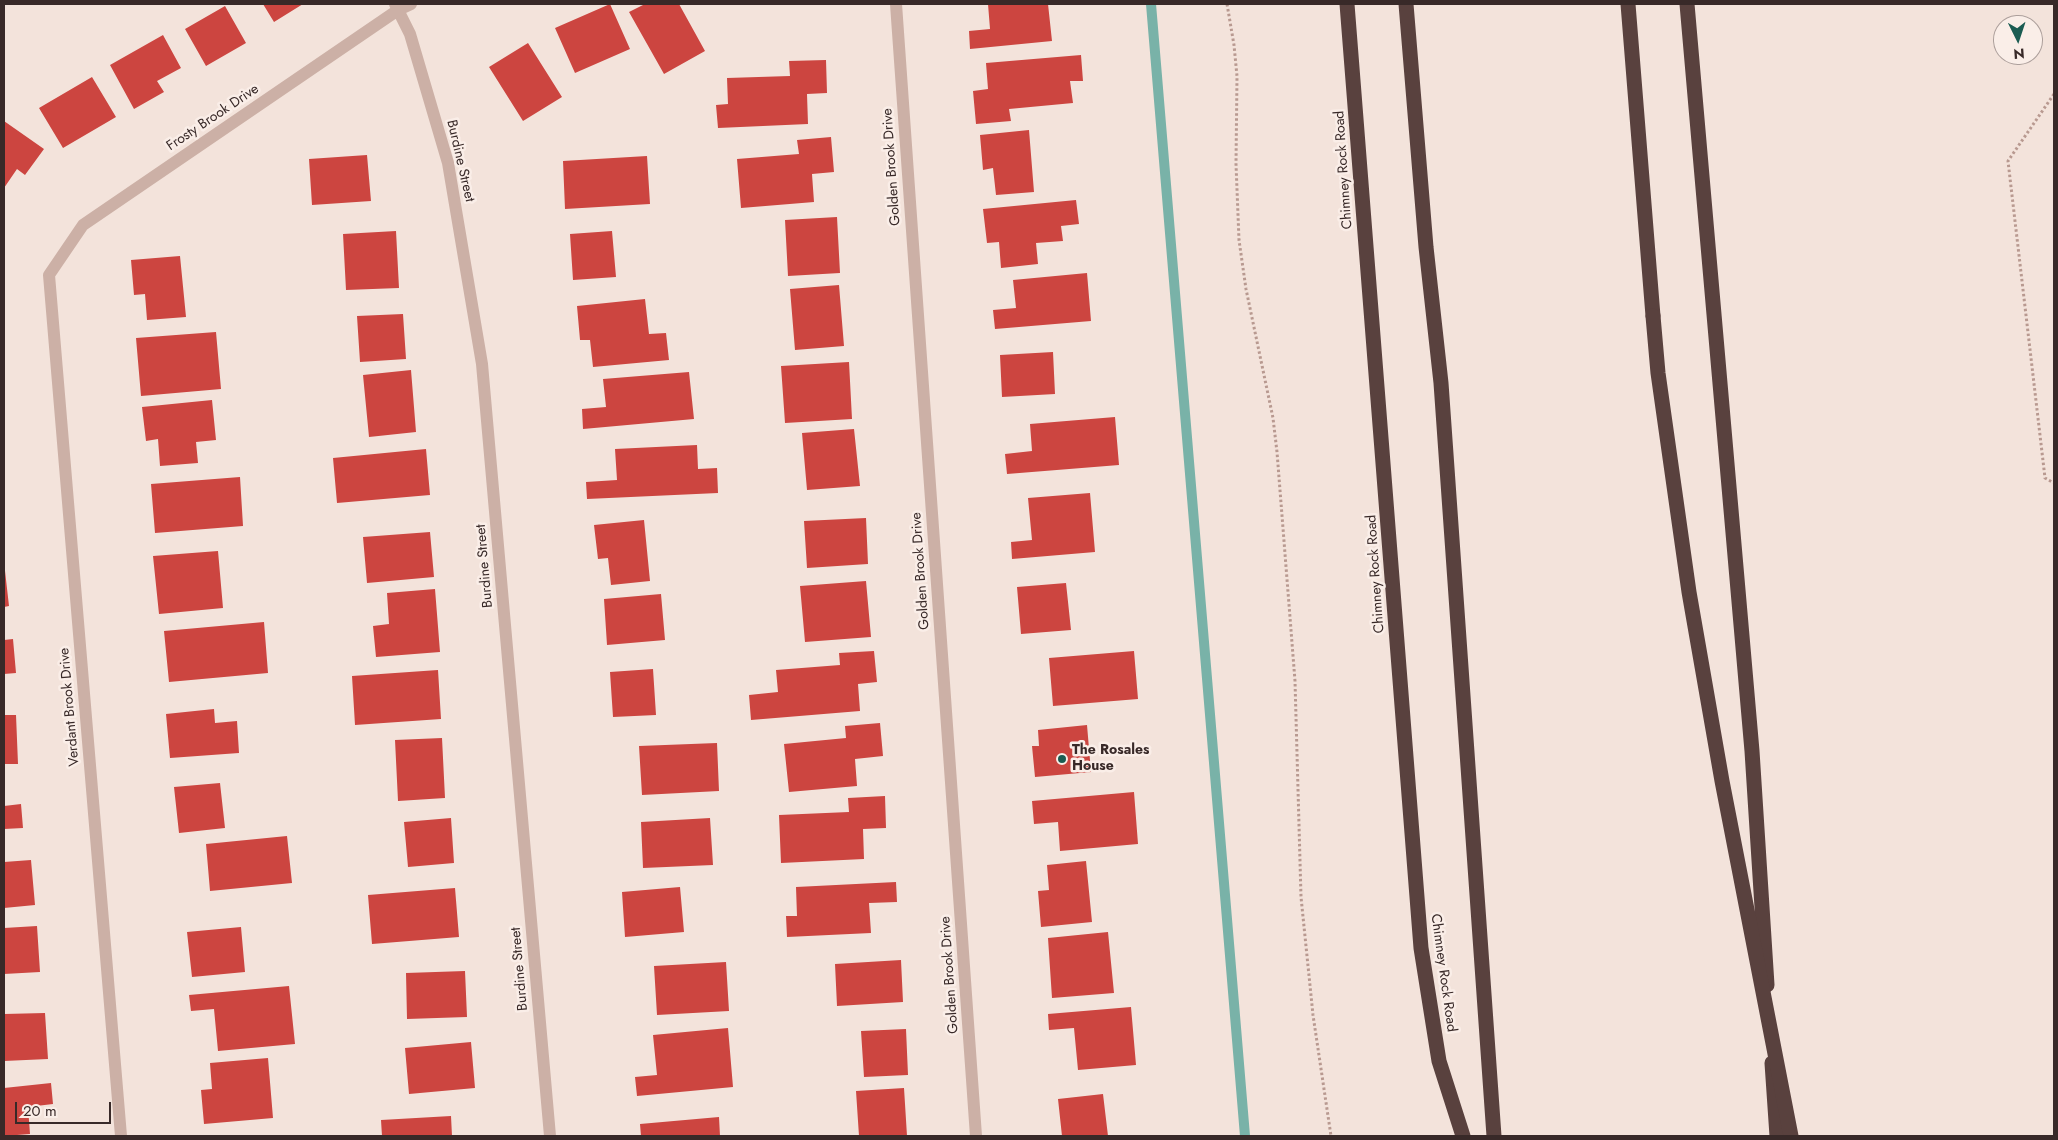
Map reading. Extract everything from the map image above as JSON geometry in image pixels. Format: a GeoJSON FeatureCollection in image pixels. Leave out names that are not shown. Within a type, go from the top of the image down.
{"type":"FeatureCollection","features":[{"type":"Feature","properties":{"kind":"highway","name":"Chimney Rock Road"},"geometry":{"type":"LineString","coordinates":[[1347,4],[1421,948],[1439,1061],[1463,1136]]}},
{"type":"Feature","properties":{"kind":"highway"},"geometry":{"type":"LineString","coordinates":[[1406,4],[1426,247],[1440,383],[1494,1136]]}},
{"type":"Feature","properties":{"kind":"highway"},"geometry":{"type":"LineString","coordinates":[[1628,4],[1658,373],[1689,592],[1722,781],[1791,1136]]}},
{"type":"Feature","properties":{"kind":"highway"},"geometry":{"type":"LineString","coordinates":[[1687,4],[1751,742],[1776,1136]]}},
{"type":"Feature","properties":{"kind":"street","name":"Frosty Brook Drive"},"geometry":{"type":"LineString","coordinates":[[49,276],[82,225],[397,7],[412,4]]}},
{"type":"Feature","properties":{"kind":"street","name":"Golden Brook Drive"},"geometry":{"type":"LineString","coordinates":[[896,4],[976,1136]]}},
{"type":"Feature","properties":{"kind":"street","name":"Burdine Street"},"geometry":{"type":"LineString","coordinates":[[397,7],[410,34],[448,163],[482,364],[550,1136]]}},
{"type":"Feature","properties":{"kind":"street","name":"Verdant Brook Drive"},"geometry":{"type":"LineString","coordinates":[[49,276],[121,1136]]}},
{"type":"Feature","properties":{"kind":"path"},"geometry":{"type":"LineString","coordinates":[[1227,4],[1237,76],[1236,164],[1238,240],[1246,289],[1273,418],[1276,444],[1295,681],[1301,897],[1313,1015],[1331,1136]]}},
{"type":"Feature","properties":{"kind":"path"},"geometry":{"type":"LineString","coordinates":[[2054,94],[2008,162],[2045,478],[2054,483]]}},
{"type":"Feature","properties":{"kind":"building"},"geometry":{"type":"Polygon","coordinates":[[[263,4],[303,4],[274,22],[263,4]]]}},
{"type":"Feature","properties":{"kind":"building"},"geometry":{"type":"Polygon","coordinates":[[[610,4],[630,49],[575,73],[555,28],[610,4]]]}},
{"type":"Feature","properties":{"kind":"building"},"geometry":{"type":"Polygon","coordinates":[[[645,4],[679,4],[705,51],[664,74],[629,12],[645,4]]]}},
{"type":"Feature","properties":{"kind":"building"},"geometry":{"type":"Polygon","coordinates":[[[988,4],[1048,4],[1052,41],[970,49],[969,31],[990,29],[988,4]]]}},
{"type":"Feature","properties":{"kind":"building"},"geometry":{"type":"Polygon","coordinates":[[[225,6],[246,43],[206,66],[185,29],[225,6]]]}},
{"type":"Feature","properties":{"kind":"building"},"geometry":{"type":"Polygon","coordinates":[[[163,35],[181,68],[157,81],[164,92],[134,109],[110,65],[163,35]]]}},
{"type":"Feature","properties":{"kind":"building"},"geometry":{"type":"Polygon","coordinates":[[[528,43],[562,97],[523,121],[489,67],[528,43]]]}},
{"type":"Feature","properties":{"kind":"building"},"geometry":{"type":"Polygon","coordinates":[[[1081,55],[1083,81],[1070,81],[1073,103],[1009,109],[1011,121],[976,124],[973,91],[988,89],[986,63],[1081,55]]]}},
{"type":"Feature","properties":{"kind":"building"},"geometry":{"type":"Polygon","coordinates":[[[826,60],[827,93],[807,94],[808,124],[718,128],[716,105],[728,104],[727,78],[790,76],[789,61],[826,60]]]}},
{"type":"Feature","properties":{"kind":"building"},"geometry":{"type":"Polygon","coordinates":[[[92,77],[116,117],[63,148],[39,108],[92,77]]]}},
{"type":"Feature","properties":{"kind":"building"},"geometry":{"type":"Polygon","coordinates":[[[4,121],[44,149],[25,175],[17,169],[4,188],[4,121]]]}},
{"type":"Feature","properties":{"kind":"building"},"geometry":{"type":"Polygon","coordinates":[[[1029,130],[1034,192],[996,195],[993,168],[983,170],[980,135],[1029,130]]]}},
{"type":"Feature","properties":{"kind":"building"},"geometry":{"type":"Polygon","coordinates":[[[831,137],[834,172],[812,174],[814,202],[741,208],[737,159],[799,154],[797,140],[831,137]]]}},
{"type":"Feature","properties":{"kind":"building"},"geometry":{"type":"Polygon","coordinates":[[[367,155],[371,201],[312,205],[309,159],[367,155]]]}},
{"type":"Feature","properties":{"kind":"building"},"geometry":{"type":"Polygon","coordinates":[[[647,156],[650,204],[565,209],[563,161],[647,156]]]}},
{"type":"Feature","properties":{"kind":"building"},"geometry":{"type":"Polygon","coordinates":[[[1076,200],[1079,224],[1061,226],[1063,241],[1036,243],[1038,264],[1001,268],[999,242],[987,243],[983,209],[1076,200]]]}},
{"type":"Feature","properties":{"kind":"building"},"geometry":{"type":"Polygon","coordinates":[[[837,217],[840,273],[788,276],[785,220],[837,217]]]}},
{"type":"Feature","properties":{"kind":"building"},"geometry":{"type":"Polygon","coordinates":[[[396,231],[399,288],[346,290],[343,234],[396,231]]]}},
{"type":"Feature","properties":{"kind":"building"},"geometry":{"type":"Polygon","coordinates":[[[612,231],[616,277],[573,280],[570,234],[612,231]]]}},
{"type":"Feature","properties":{"kind":"building"},"geometry":{"type":"Polygon","coordinates":[[[180,256],[186,317],[147,320],[145,294],[134,295],[131,260],[180,256]]]}},
{"type":"Feature","properties":{"kind":"building"},"geometry":{"type":"Polygon","coordinates":[[[1087,273],[1091,321],[995,329],[993,310],[1016,308],[1013,280],[1087,273]]]}},
{"type":"Feature","properties":{"kind":"building"},"geometry":{"type":"Polygon","coordinates":[[[839,285],[844,346],[795,350],[790,289],[839,285]]]}},
{"type":"Feature","properties":{"kind":"building"},"geometry":{"type":"Polygon","coordinates":[[[645,299],[649,334],[666,333],[669,360],[593,367],[590,340],[580,340],[577,306],[645,299]]]}},
{"type":"Feature","properties":{"kind":"building"},"geometry":{"type":"Polygon","coordinates":[[[403,314],[406,359],[360,362],[357,316],[403,314]]]}},
{"type":"Feature","properties":{"kind":"building"},"geometry":{"type":"Polygon","coordinates":[[[216,332],[221,389],[141,396],[136,338],[216,332]]]}},
{"type":"Feature","properties":{"kind":"building"},"geometry":{"type":"Polygon","coordinates":[[[1053,352],[1055,394],[1002,397],[1000,355],[1053,352]]]}},
{"type":"Feature","properties":{"kind":"building"},"geometry":{"type":"Polygon","coordinates":[[[849,362],[852,419],[785,423],[781,366],[849,362]]]}},
{"type":"Feature","properties":{"kind":"building"},"geometry":{"type":"Polygon","coordinates":[[[411,370],[416,432],[369,437],[363,375],[411,370]]]}},
{"type":"Feature","properties":{"kind":"building"},"geometry":{"type":"Polygon","coordinates":[[[689,372],[694,419],[583,429],[582,409],[606,407],[603,379],[689,372]]]}},
{"type":"Feature","properties":{"kind":"building"},"geometry":{"type":"Polygon","coordinates":[[[212,400],[216,440],[196,442],[198,463],[160,466],[158,439],[146,441],[142,407],[212,400]]]}},
{"type":"Feature","properties":{"kind":"building"},"geometry":{"type":"Polygon","coordinates":[[[1115,417],[1119,465],[1007,474],[1005,454],[1032,451],[1030,424],[1115,417]]]}},
{"type":"Feature","properties":{"kind":"building"},"geometry":{"type":"Polygon","coordinates":[[[854,429],[860,486],[807,490],[802,433],[854,429]]]}},
{"type":"Feature","properties":{"kind":"building"},"geometry":{"type":"Polygon","coordinates":[[[697,445],[698,469],[717,468],[718,493],[587,499],[586,482],[617,480],[615,449],[697,445]]]}},
{"type":"Feature","properties":{"kind":"building"},"geometry":{"type":"Polygon","coordinates":[[[426,449],[430,495],[337,503],[333,458],[426,449]]]}},
{"type":"Feature","properties":{"kind":"building"},"geometry":{"type":"Polygon","coordinates":[[[240,477],[243,526],[155,533],[151,484],[240,477]]]}},
{"type":"Feature","properties":{"kind":"building"},"geometry":{"type":"Polygon","coordinates":[[[1090,493],[1095,552],[1012,559],[1011,542],[1032,540],[1028,498],[1090,493]]]}},
{"type":"Feature","properties":{"kind":"building"},"geometry":{"type":"Polygon","coordinates":[[[866,518],[868,564],[807,568],[804,521],[866,518]]]}},
{"type":"Feature","properties":{"kind":"building"},"geometry":{"type":"Polygon","coordinates":[[[644,520],[650,581],[611,585],[608,558],[598,559],[594,525],[644,520]]]}},
{"type":"Feature","properties":{"kind":"building"},"geometry":{"type":"Polygon","coordinates":[[[430,532],[434,577],[367,583],[363,537],[430,532]]]}},
{"type":"Feature","properties":{"kind":"building"},"geometry":{"type":"Polygon","coordinates":[[[218,551],[223,608],[159,614],[153,556],[218,551]]]}},
{"type":"Feature","properties":{"kind":"building"},"geometry":{"type":"Polygon","coordinates":[[[4,562],[9,606],[4,607],[4,562]]]}},
{"type":"Feature","properties":{"kind":"building"},"geometry":{"type":"Polygon","coordinates":[[[866,581],[871,637],[805,642],[800,586],[866,581]]]}},
{"type":"Feature","properties":{"kind":"building"},"geometry":{"type":"Polygon","coordinates":[[[1066,583],[1071,630],[1021,634],[1017,587],[1066,583]]]}},
{"type":"Feature","properties":{"kind":"building"},"geometry":{"type":"Polygon","coordinates":[[[435,589],[440,652],[376,657],[373,626],[389,624],[387,593],[435,589]]]}},
{"type":"Feature","properties":{"kind":"building"},"geometry":{"type":"Polygon","coordinates":[[[661,594],[665,640],[607,645],[604,599],[661,594]]]}},
{"type":"Feature","properties":{"kind":"building"},"geometry":{"type":"Polygon","coordinates":[[[264,622],[268,673],[169,682],[164,631],[264,622]]]}},
{"type":"Feature","properties":{"kind":"building"},"geometry":{"type":"Polygon","coordinates":[[[13,639],[16,673],[4,674],[4,640],[13,639]]]}},
{"type":"Feature","properties":{"kind":"building"},"geometry":{"type":"Polygon","coordinates":[[[874,651],[877,682],[858,684],[860,711],[751,720],[749,695],[778,692],[776,670],[840,665],[839,653],[874,651]]]}},
{"type":"Feature","properties":{"kind":"building"},"geometry":{"type":"Polygon","coordinates":[[[1134,651],[1138,699],[1053,706],[1049,658],[1134,651]]]}},
{"type":"Feature","properties":{"kind":"building"},"geometry":{"type":"Polygon","coordinates":[[[653,669],[656,715],[613,717],[610,672],[653,669]]]}},
{"type":"Feature","properties":{"kind":"building"},"geometry":{"type":"Polygon","coordinates":[[[438,670],[441,719],[355,725],[352,676],[438,670]]]}},
{"type":"Feature","properties":{"kind":"building"},"geometry":{"type":"Polygon","coordinates":[[[214,709],[215,723],[237,721],[239,753],[170,758],[166,714],[214,709]]]}},
{"type":"Feature","properties":{"kind":"building"},"geometry":{"type":"Polygon","coordinates":[[[4,715],[16,715],[18,764],[4,764],[4,715]]]}},
{"type":"Feature","properties":{"kind":"building"},"geometry":{"type":"Polygon","coordinates":[[[880,723],[883,756],[855,759],[857,786],[789,792],[784,744],[846,738],[845,726],[880,723]]]}},
{"type":"Feature","properties":{"kind":"building","name":"The Rosales House"},"geometry":{"type":"Polygon","coordinates":[[[1087,725],[1091,772],[1035,777],[1032,746],[1039,746],[1038,730],[1087,725]]]}},
{"type":"Feature","properties":{"kind":"building"},"geometry":{"type":"Polygon","coordinates":[[[442,738],[445,798],[398,801],[395,740],[442,738]]]}},
{"type":"Feature","properties":{"kind":"building"},"geometry":{"type":"Polygon","coordinates":[[[717,743],[719,791],[642,795],[639,746],[717,743]]]}},
{"type":"Feature","properties":{"kind":"building"},"geometry":{"type":"Polygon","coordinates":[[[220,783],[225,828],[179,833],[174,787],[220,783]]]}},
{"type":"Feature","properties":{"kind":"building"},"geometry":{"type":"Polygon","coordinates":[[[1134,792],[1138,844],[1060,851],[1058,822],[1034,824],[1032,801],[1134,792]]]}},
{"type":"Feature","properties":{"kind":"building"},"geometry":{"type":"Polygon","coordinates":[[[885,796],[886,828],[863,829],[864,859],[781,863],[779,815],[849,812],[848,798],[885,796]]]}},
{"type":"Feature","properties":{"kind":"building"},"geometry":{"type":"Polygon","coordinates":[[[21,804],[23,828],[4,829],[4,806],[21,804]]]}},
{"type":"Feature","properties":{"kind":"building"},"geometry":{"type":"Polygon","coordinates":[[[451,818],[454,863],[408,867],[404,822],[451,818]]]}},
{"type":"Feature","properties":{"kind":"building"},"geometry":{"type":"Polygon","coordinates":[[[710,818],[713,865],[643,868],[641,822],[710,818]]]}},
{"type":"Feature","properties":{"kind":"building"},"geometry":{"type":"Polygon","coordinates":[[[287,836],[292,883],[210,891],[206,844],[287,836]]]}},
{"type":"Feature","properties":{"kind":"building"},"geometry":{"type":"Polygon","coordinates":[[[31,860],[35,905],[4,908],[4,862],[31,860]]]}},
{"type":"Feature","properties":{"kind":"building"},"geometry":{"type":"Polygon","coordinates":[[[1086,861],[1092,922],[1041,927],[1038,891],[1049,890],[1047,865],[1086,861]]]}},
{"type":"Feature","properties":{"kind":"building"},"geometry":{"type":"Polygon","coordinates":[[[896,882],[897,902],[869,903],[871,933],[787,937],[786,916],[797,916],[796,887],[896,882]]]}},
{"type":"Feature","properties":{"kind":"building"},"geometry":{"type":"Polygon","coordinates":[[[680,887],[684,932],[625,937],[622,892],[680,887]]]}},
{"type":"Feature","properties":{"kind":"building"},"geometry":{"type":"Polygon","coordinates":[[[455,888],[459,937],[372,944],[368,895],[455,888]]]}},
{"type":"Feature","properties":{"kind":"building"},"geometry":{"type":"Polygon","coordinates":[[[37,926],[40,972],[4,974],[4,928],[37,926]]]}},
{"type":"Feature","properties":{"kind":"building"},"geometry":{"type":"Polygon","coordinates":[[[241,927],[245,972],[192,977],[187,932],[241,927]]]}},
{"type":"Feature","properties":{"kind":"building"},"geometry":{"type":"Polygon","coordinates":[[[1108,932],[1114,993],[1052,998],[1048,938],[1108,932]]]}},
{"type":"Feature","properties":{"kind":"building"},"geometry":{"type":"Polygon","coordinates":[[[901,960],[903,1002],[837,1006],[835,964],[901,960]]]}},
{"type":"Feature","properties":{"kind":"building"},"geometry":{"type":"Polygon","coordinates":[[[726,962],[729,1011],[657,1015],[654,966],[726,962]]]}},
{"type":"Feature","properties":{"kind":"building"},"geometry":{"type":"Polygon","coordinates":[[[465,971],[467,1017],[407,1019],[406,973],[465,971]]]}},
{"type":"Feature","properties":{"kind":"building"},"geometry":{"type":"Polygon","coordinates":[[[289,986],[295,1044],[218,1051],[214,1009],[191,1011],[189,995],[289,986]]]}},
{"type":"Feature","properties":{"kind":"building"},"geometry":{"type":"Polygon","coordinates":[[[1131,1007],[1136,1065],[1078,1070],[1074,1028],[1049,1030],[1048,1014],[1131,1007]]]}},
{"type":"Feature","properties":{"kind":"building"},"geometry":{"type":"Polygon","coordinates":[[[45,1013],[48,1059],[4,1061],[4,1014],[45,1013]]]}},
{"type":"Feature","properties":{"kind":"building"},"geometry":{"type":"Polygon","coordinates":[[[728,1028],[733,1087],[637,1096],[635,1077],[657,1075],[653,1035],[728,1028]]]}},
{"type":"Feature","properties":{"kind":"building"},"geometry":{"type":"Polygon","coordinates":[[[906,1029],[908,1075],[864,1077],[861,1031],[906,1029]]]}},
{"type":"Feature","properties":{"kind":"building"},"geometry":{"type":"Polygon","coordinates":[[[471,1042],[475,1088],[409,1094],[405,1048],[471,1042]]]}},
{"type":"Feature","properties":{"kind":"building"},"geometry":{"type":"Polygon","coordinates":[[[268,1058],[273,1118],[204,1124],[201,1090],[212,1089],[210,1063],[268,1058]]]}},
{"type":"Feature","properties":{"kind":"building"},"geometry":{"type":"Polygon","coordinates":[[[51,1083],[53,1104],[28,1107],[30,1134],[4,1136],[4,1088],[51,1083]]]}},
{"type":"Feature","properties":{"kind":"building"},"geometry":{"type":"Polygon","coordinates":[[[904,1088],[907,1136],[859,1136],[856,1091],[904,1088]]]}},
{"type":"Feature","properties":{"kind":"building"},"geometry":{"type":"Polygon","coordinates":[[[1103,1094],[1108,1136],[1062,1136],[1058,1099],[1103,1094]]]}},
{"type":"Feature","properties":{"kind":"building"},"geometry":{"type":"Polygon","coordinates":[[[451,1116],[452,1136],[382,1136],[381,1120],[451,1116]]]}},
{"type":"Feature","properties":{"kind":"building"},"geometry":{"type":"Polygon","coordinates":[[[719,1117],[720,1136],[641,1136],[640,1124],[719,1117]]]}},
{"type":"Feature","properties":{"kind":"waterway"},"geometry":{"type":"LineString","coordinates":[[1151,4],[1245,1136]]}},
{"type":"Feature","properties":{"kind":"place","name":"The Rosales House"},"geometry":{"type":"Point","coordinates":[1062,759]}}]}
